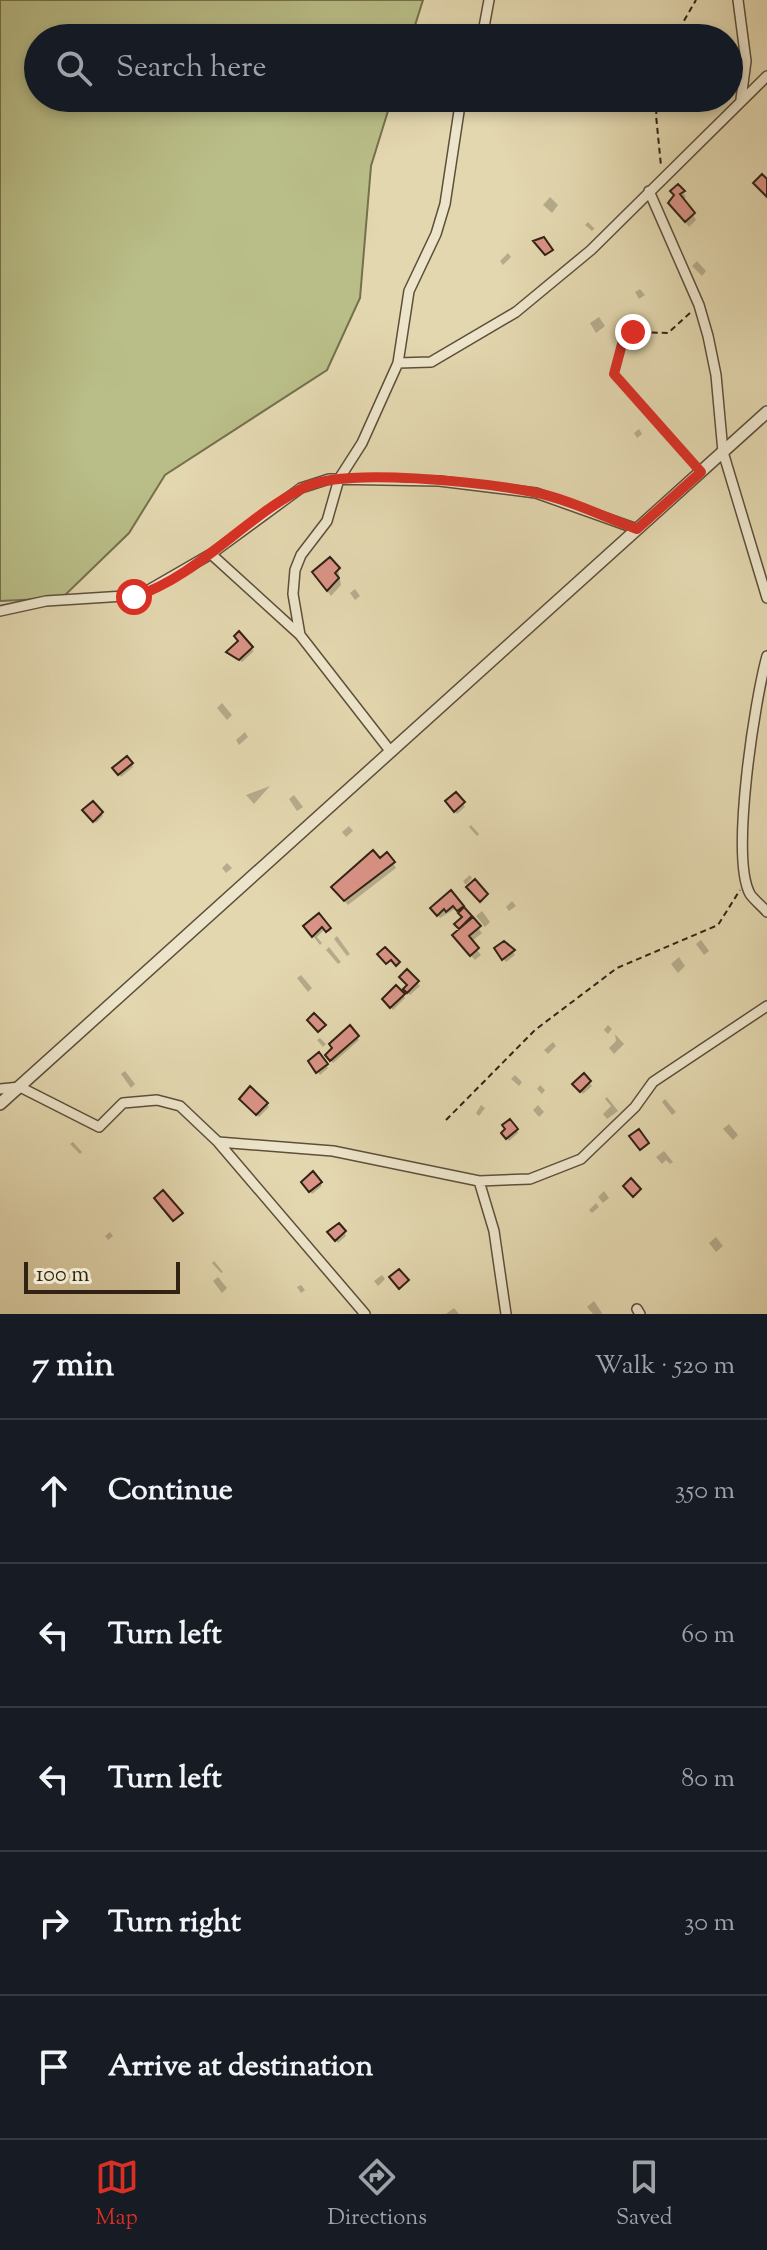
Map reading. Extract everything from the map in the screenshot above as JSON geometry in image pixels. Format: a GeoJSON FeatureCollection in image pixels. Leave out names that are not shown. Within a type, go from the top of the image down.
{"type":"FeatureCollection","features":[{"type":"Feature","properties":{"kind":"street"},"geometry":{"type":"LineString","coordinates":[[485,24],[489,0]]}},
{"type":"Feature","properties":{"kind":"street"},"geometry":{"type":"LineString","coordinates":[[738,0],[741,24]]}},
{"type":"Feature","properties":{"kind":"street"},"geometry":{"type":"LineString","coordinates":[[743,38],[746,61],[743,84]]}},
{"type":"Feature","properties":{"kind":"street"},"geometry":{"type":"LineString","coordinates":[[743,97],[767,76]]}},
{"type":"Feature","properties":{"kind":"street"},"geometry":{"type":"LineString","coordinates":[[300,635],[293,594],[295,570],[301,555],[327,521],[339,479],[362,443],[398,363],[409,291],[436,234],[445,204],[459,112]]}},
{"type":"Feature","properties":{"kind":"street"},"geometry":{"type":"LineString","coordinates":[[398,363],[431,362],[516,312],[591,250],[728,112]]}},
{"type":"Feature","properties":{"kind":"street"},"geometry":{"type":"LineString","coordinates":[[649,191],[699,305],[716,375],[723,452],[767,598]]}},
{"type":"Feature","properties":{"kind":"street"},"geometry":{"type":"LineString","coordinates":[[0,1104],[767,412]]}},
{"type":"Feature","properties":{"kind":"street"},"geometry":{"type":"LineString","coordinates":[[0,611],[46,601],[134,597],[211,554],[301,488],[319,481],[439,481],[536,493],[637,529]]}},
{"type":"Feature","properties":{"kind":"street"},"geometry":{"type":"LineString","coordinates":[[211,554],[300,635],[391,752]]}},
{"type":"Feature","properties":{"kind":"street"},"geometry":{"type":"LineString","coordinates":[[767,656],[743,796],[747,879],[750,893],[767,912]]}},
{"type":"Feature","properties":{"kind":"street"},"geometry":{"type":"LineString","coordinates":[[218,1142],[333,1151],[479,1181],[530,1179],[581,1159],[635,1107],[653,1082],[767,1006]]}},
{"type":"Feature","properties":{"kind":"street"},"geometry":{"type":"LineString","coordinates":[[0,1089],[20,1087],[99,1127],[123,1103],[157,1100],[180,1106],[218,1142],[365,1314]]}},
{"type":"Feature","properties":{"kind":"street"},"geometry":{"type":"LineString","coordinates":[[479,1181],[494,1231],[506,1314]]}},
{"type":"Feature","properties":{"kind":"path"},"geometry":{"type":"LineString","coordinates":[[682,24],[696,0]]}},
{"type":"Feature","properties":{"kind":"path"},"geometry":{"type":"LineString","coordinates":[[658,112],[660,180]]}},
{"type":"Feature","properties":{"kind":"path"},"geometry":{"type":"LineString","coordinates":[[699,305],[668,333],[633,332],[622,344],[614,374],[701,472]]}},
{"type":"Feature","properties":{"kind":"path"},"geometry":{"type":"LineString","coordinates":[[446,1120],[535,1030],[617,968],[718,925],[747,879]]}},
{"type":"Feature","properties":{"kind":"green space"},"geometry":{"type":"Polygon","coordinates":[[[0,0],[423,0],[415,24],[24,24],[24,112],[388,112],[371,166],[360,298],[327,370],[165,475],[129,533],[62,598],[0,601],[0,0]]]}},
{"type":"Feature","properties":{"kind":"building"},"geometry":{"type":"Polygon","coordinates":[[[762,174],[767,179],[767,197],[753,183],[762,174]]]}},
{"type":"Feature","properties":{"kind":"building"},"geometry":{"type":"Polygon","coordinates":[[[678,184],[685,191],[680,194],[695,213],[685,222],[668,203],[674,195],[670,191],[678,184]]]}},
{"type":"Feature","properties":{"kind":"building"},"geometry":{"type":"Polygon","coordinates":[[[544,237],[553,250],[545,255],[533,241],[544,237]]]}},
{"type":"Feature","properties":{"kind":"building"},"geometry":{"type":"Polygon","coordinates":[[[330,557],[340,568],[335,573],[339,578],[327,591],[312,572],[330,557]]]}},
{"type":"Feature","properties":{"kind":"building"},"geometry":{"type":"Polygon","coordinates":[[[239,631],[253,647],[239,660],[226,652],[238,641],[234,636],[239,631]]]}},
{"type":"Feature","properties":{"kind":"building"},"geometry":{"type":"Polygon","coordinates":[[[127,756],[133,763],[118,775],[112,768],[127,756]]]}},
{"type":"Feature","properties":{"kind":"building"},"geometry":{"type":"Polygon","coordinates":[[[456,792],[465,802],[454,812],[445,801],[456,792]]]}},
{"type":"Feature","properties":{"kind":"building"},"geometry":{"type":"Polygon","coordinates":[[[93,801],[103,812],[93,822],[82,810],[93,801]]]}},
{"type":"Feature","properties":{"kind":"building"},"geometry":{"type":"Polygon","coordinates":[[[373,850],[380,858],[387,852],[395,862],[344,901],[331,887],[373,850]]]}},
{"type":"Feature","properties":{"kind":"building"},"geometry":{"type":"Polygon","coordinates":[[[475,879],[488,894],[480,902],[466,887],[475,879]]]}},
{"type":"Feature","properties":{"kind":"building"},"geometry":{"type":"Polygon","coordinates":[[[451,890],[464,906],[457,911],[453,906],[446,912],[444,909],[437,916],[430,908],[451,890]]]}},
{"type":"Feature","properties":{"kind":"building"},"geometry":{"type":"Polygon","coordinates":[[[464,907],[472,916],[459,929],[454,924],[462,917],[458,913],[464,907]]]}},
{"type":"Feature","properties":{"kind":"building"},"geometry":{"type":"Polygon","coordinates":[[[319,913],[331,928],[326,932],[322,927],[312,937],[303,926],[319,913]]]}},
{"type":"Feature","properties":{"kind":"building"},"geometry":{"type":"Polygon","coordinates":[[[473,917],[481,926],[469,936],[479,948],[470,956],[452,935],[473,917]]]}},
{"type":"Feature","properties":{"kind":"building"},"geometry":{"type":"Polygon","coordinates":[[[504,941],[515,950],[502,960],[494,948],[504,941]]]}},
{"type":"Feature","properties":{"kind":"building"},"geometry":{"type":"Polygon","coordinates":[[[385,947],[400,962],[396,966],[391,960],[386,964],[377,954],[385,947]]]}},
{"type":"Feature","properties":{"kind":"building"},"geometry":{"type":"Polygon","coordinates":[[[407,969],[419,981],[407,993],[403,989],[407,985],[399,977],[407,969]]]}},
{"type":"Feature","properties":{"kind":"building"},"geometry":{"type":"Polygon","coordinates":[[[396,985],[405,994],[390,1008],[382,999],[396,985]]]}},
{"type":"Feature","properties":{"kind":"building"},"geometry":{"type":"Polygon","coordinates":[[[314,1013],[326,1025],[318,1032],[307,1020],[314,1013]]]}},
{"type":"Feature","properties":{"kind":"building"},"geometry":{"type":"Polygon","coordinates":[[[350,1025],[359,1036],[330,1061],[325,1055],[332,1048],[329,1044],[350,1025]]]}},
{"type":"Feature","properties":{"kind":"building"},"geometry":{"type":"Polygon","coordinates":[[[319,1052],[328,1064],[316,1073],[308,1061],[319,1052]]]}},
{"type":"Feature","properties":{"kind":"building"},"geometry":{"type":"Polygon","coordinates":[[[584,1073],[591,1081],[580,1092],[572,1084],[584,1073]]]}},
{"type":"Feature","properties":{"kind":"building"},"geometry":{"type":"Polygon","coordinates":[[[250,1086],[268,1103],[256,1115],[239,1099],[250,1086]]]}},
{"type":"Feature","properties":{"kind":"building"},"geometry":{"type":"Polygon","coordinates":[[[510,1119],[518,1129],[506,1139],[501,1133],[505,1129],[502,1125],[510,1119]]]}},
{"type":"Feature","properties":{"kind":"building"},"geometry":{"type":"Polygon","coordinates":[[[639,1129],[649,1143],[640,1150],[629,1136],[639,1129]]]}},
{"type":"Feature","properties":{"kind":"building"},"geometry":{"type":"Polygon","coordinates":[[[313,1171],[322,1182],[309,1192],[301,1182],[313,1171]]]}},
{"type":"Feature","properties":{"kind":"building"},"geometry":{"type":"Polygon","coordinates":[[[631,1178],[641,1189],[633,1197],[623,1186],[631,1178]]]}},
{"type":"Feature","properties":{"kind":"building"},"geometry":{"type":"Polygon","coordinates":[[[163,1190],[183,1213],[173,1221],[154,1198],[163,1190]]]}},
{"type":"Feature","properties":{"kind":"building"},"geometry":{"type":"Polygon","coordinates":[[[339,1223],[346,1231],[335,1241],[327,1232],[339,1223]]]}},
{"type":"Feature","properties":{"kind":"building"},"geometry":{"type":"Polygon","coordinates":[[[399,1269],[409,1280],[399,1289],[389,1277],[399,1269]]]}},
{"type":"Feature","properties":{"kind":"route"},"geometry":{"type":"LineString","coordinates":[[134,597],[211,554],[301,488],[329,479],[439,481],[536,493],[637,529],[701,472],[614,374],[622,344],[633,332]]}}]}
